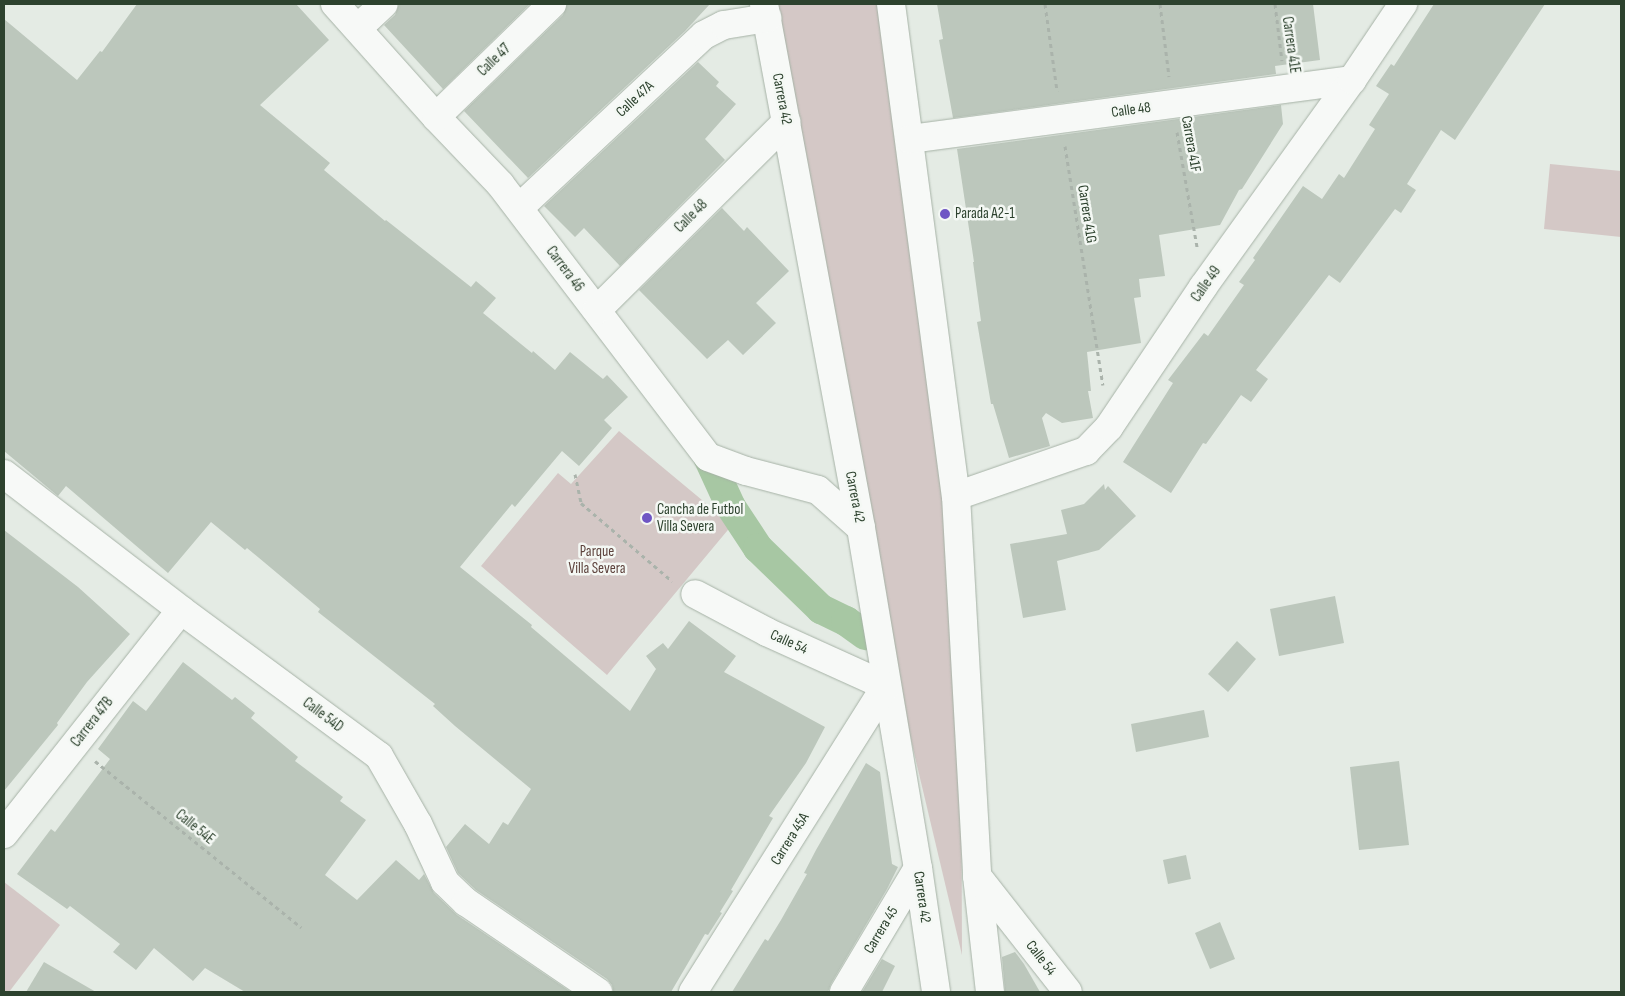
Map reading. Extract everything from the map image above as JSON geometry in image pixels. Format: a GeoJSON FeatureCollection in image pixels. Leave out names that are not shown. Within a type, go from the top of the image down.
{"type":"FeatureCollection","features":[{"type":"Feature","properties":{"kind":"street","name":"Carrera 46"},"geometry":{"type":"LineString","coordinates":[[336,4],[436,117],[500,184],[708,456],[746,470],[818,490],[862,528]]}},
{"type":"Feature","properties":{"kind":"street"},"geometry":{"type":"LineString","coordinates":[[358,28],[384,4]]}},
{"type":"Feature","properties":{"kind":"street","name":"Calle 47"},"geometry":{"type":"LineString","coordinates":[[436,117],[552,4]]}},
{"type":"Feature","properties":{"kind":"street"},"geometry":{"type":"LineString","coordinates":[[891,4],[956,496],[977,876],[990,992]]}},
{"type":"Feature","properties":{"kind":"street","name":"Calle 49"},"geometry":{"type":"LineString","coordinates":[[956,496],[1086,451],[1109,427],[1204,287],[1352,80],[1403,4]]}},
{"type":"Feature","properties":{"kind":"street","name":"Carrera 42"},"geometry":{"type":"LineString","coordinates":[[765,11],[862,528],[886,686],[918,868],[936,992]]}},
{"type":"Feature","properties":{"kind":"street","name":"Calle 47A"},"geometry":{"type":"LineString","coordinates":[[519,208],[704,35],[724,25],[765,11]]}},
{"type":"Feature","properties":{"kind":"street","name":"Calle 48"},"geometry":{"type":"LineString","coordinates":[[910,139],[1352,80]]}},
{"type":"Feature","properties":{"kind":"street","name":"Calle 48"},"geometry":{"type":"LineString","coordinates":[[597,310],[786,122]]}},
{"type":"Feature","properties":{"kind":"street"},"geometry":{"type":"LineString","coordinates":[[818,490],[848,458]]}},
{"type":"Feature","properties":{"kind":"street","name":"Calle 54D"},"geometry":{"type":"LineString","coordinates":[[4,474],[181,610],[379,756],[418,824],[445,882],[466,902],[598,992]]}},
{"type":"Feature","properties":{"kind":"street","name":"Calle 54"},"geometry":{"type":"LineString","coordinates":[[694,594],[766,632],[886,686]]}},
{"type":"Feature","properties":{"kind":"street","name":"Carrera 47B"},"geometry":{"type":"LineString","coordinates":[[4,832],[181,610]]}},
{"type":"Feature","properties":{"kind":"street","name":"Carrera 45A"},"geometry":{"type":"LineString","coordinates":[[692,992],[886,686]]}},
{"type":"Feature","properties":{"kind":"street","name":"Carrera 45"},"geometry":{"type":"LineString","coordinates":[[844,992],[918,868]]}},
{"type":"Feature","properties":{"kind":"street","name":"Calle 54"},"geometry":{"type":"LineString","coordinates":[[977,876],[1068,992]]}},
{"type":"Feature","properties":{"kind":"path","name":"Carrera 41G"},"geometry":{"type":"LineString","coordinates":[[1045,4],[1061,120],[1109,427]]}},
{"type":"Feature","properties":{"kind":"path","name":"Carrera 41F"},"geometry":{"type":"LineString","coordinates":[[1160,4],[1173,104],[1204,287]]}},
{"type":"Feature","properties":{"kind":"path","name":"Carrera 41E"},"geometry":{"type":"LineString","coordinates":[[1275,4],[1286,88]]}},
{"type":"Feature","properties":{"kind":"path"},"geometry":{"type":"LineString","coordinates":[[575,474],[581,503],[677,585],[694,594]]}},
{"type":"Feature","properties":{"kind":"path","name":"Calle 54E"},"geometry":{"type":"LineString","coordinates":[[75,745],[301,927]]}},
{"type":"Feature","properties":{"kind":"green space"},"geometry":{"type":"Polygon","coordinates":[[[769,4],[891,4],[910,139],[961,694],[962,955],[892,660],[769,4]]]}},
{"type":"Feature","properties":{"kind":"green space"},"geometry":{"type":"Polygon","coordinates":[[[1550,164],[1621,171],[1621,237],[1544,229],[1550,164]]]}},
{"type":"Feature","properties":{"kind":"green space","name":"Parque Villa Severa"},"geometry":{"type":"Polygon","coordinates":[[[619,431],[732,525],[607,675],[481,566],[558,473],[571,484],[619,431]]]}},
{"type":"Feature","properties":{"kind":"green space"},"geometry":{"type":"Polygon","coordinates":[[[4,882],[60,925],[9,992],[4,992],[4,882]]]}},
{"type":"Feature","properties":{"kind":"building"},"geometry":{"type":"Polygon","coordinates":[[[137,4],[296,4],[329,40],[260,105],[330,163],[324,170],[385,221],[471,287],[476,281],[496,298],[483,313],[532,353],[533,351],[555,370],[570,352],[603,379],[607,375],[628,397],[604,420],[612,428],[579,466],[562,451],[515,507],[512,504],[460,567],[532,625],[531,627],[630,711],[656,669],[646,656],[663,643],[668,649],[689,621],[736,656],[724,672],[825,727],[806,763],[769,816],[773,818],[731,890],[733,891],[720,912],[722,913],[708,935],[705,934],[671,992],[613,992],[612,985],[607,979],[476,890],[458,873],[446,847],[465,824],[489,844],[503,822],[508,825],[531,789],[455,726],[433,706],[435,704],[318,612],[320,609],[247,548],[245,550],[211,522],[168,573],[66,486],[58,496],[4,451],[4,19],[77,80],[100,51],[102,52],[137,4]]]}},
{"type":"Feature","properties":{"kind":"building"},"geometry":{"type":"Polygon","coordinates":[[[399,4],[530,4],[443,89],[384,25],[395,15],[399,4]]]}},
{"type":"Feature","properties":{"kind":"building"},"geometry":{"type":"Polygon","coordinates":[[[567,4],[710,4],[685,31],[528,178],[464,111],[563,15],[567,4]]]}},
{"type":"Feature","properties":{"kind":"building"},"geometry":{"type":"Polygon","coordinates":[[[937,4],[1313,4],[1320,60],[1275,66],[1276,74],[953,118],[939,40],[943,39],[937,4]]]}},
{"type":"Feature","properties":{"kind":"building"},"geometry":{"type":"Polygon","coordinates":[[[1434,4],[1545,4],[1455,140],[1441,130],[1407,184],[1416,190],[1401,213],[1395,209],[1340,283],[1329,275],[1256,370],[1268,379],[1251,402],[1241,395],[1206,444],[1203,443],[1171,493],[1123,462],[1173,383],[1168,380],[1204,333],[1208,336],[1244,285],[1239,282],[1255,260],[1253,258],[1303,186],[1322,199],[1339,174],[1344,178],[1375,129],[1369,125],[1389,94],[1376,86],[1391,64],[1394,66],[1434,4]]]}},
{"type":"Feature","properties":{"kind":"building"},"geometry":{"type":"Polygon","coordinates":[[[698,62],[719,82],[716,86],[736,104],[705,139],[725,160],[620,266],[584,228],[575,237],[544,206],[698,62]]]}},
{"type":"Feature","properties":{"kind":"building"},"geometry":{"type":"Polygon","coordinates":[[[1281,105],[1283,124],[1242,189],[1239,190],[1220,225],[1159,235],[1165,276],[1139,279],[1141,297],[1134,298],[1141,343],[1087,352],[1091,391],[1088,391],[1093,418],[1062,423],[1046,413],[1042,418],[1050,446],[1009,458],[993,404],[991,404],[977,322],[981,321],[957,149],[1281,105]]]}},
{"type":"Feature","properties":{"kind":"building"},"geometry":{"type":"Polygon","coordinates":[[[722,208],[744,231],[747,227],[789,271],[756,303],[776,323],[743,355],[728,340],[707,359],[639,290],[722,208]]]}},
{"type":"Feature","properties":{"kind":"building"},"geometry":{"type":"Polygon","coordinates":[[[1104,484],[1105,490],[1108,486],[1136,516],[1099,550],[1057,561],[1066,610],[1023,618],[1010,544],[1067,534],[1061,510],[1084,504],[1104,484]]]}},
{"type":"Feature","properties":{"kind":"building"},"geometry":{"type":"Polygon","coordinates":[[[4,530],[78,587],[130,634],[87,682],[57,723],[58,725],[4,791],[4,530]]]}},
{"type":"Feature","properties":{"kind":"building"},"geometry":{"type":"Polygon","coordinates":[[[1335,596],[1344,643],[1279,656],[1270,609],[1335,596]]]}},
{"type":"Feature","properties":{"kind":"building"},"geometry":{"type":"Polygon","coordinates":[[[1237,641],[1256,659],[1228,692],[1208,674],[1237,641]]]}},
{"type":"Feature","properties":{"kind":"building"},"geometry":{"type":"Polygon","coordinates":[[[183,662],[232,700],[235,697],[255,713],[251,718],[298,757],[295,761],[343,797],[340,801],[366,820],[325,875],[357,900],[396,860],[419,880],[424,874],[434,893],[457,915],[571,992],[245,992],[205,968],[193,981],[154,948],[136,970],[113,952],[120,944],[70,906],[67,909],[17,874],[51,829],[55,832],[110,759],[98,749],[133,701],[146,711],[183,662]]]}},
{"type":"Feature","properties":{"kind":"building"},"geometry":{"type":"Polygon","coordinates":[[[1204,710],[1209,737],[1136,752],[1131,724],[1204,710]]]}},
{"type":"Feature","properties":{"kind":"building"},"geometry":{"type":"Polygon","coordinates":[[[1399,761],[1409,845],[1359,850],[1350,767],[1399,761]]]}},
{"type":"Feature","properties":{"kind":"building"},"geometry":{"type":"Polygon","coordinates":[[[866,763],[880,772],[892,864],[898,867],[828,992],[732,992],[765,939],[768,941],[781,920],[807,874],[804,873],[816,850],[866,763]]]}},
{"type":"Feature","properties":{"kind":"building"},"geometry":{"type":"Polygon","coordinates":[[[1186,855],[1191,879],[1168,884],[1163,860],[1186,855]]]}},
{"type":"Feature","properties":{"kind":"building"},"geometry":{"type":"Polygon","coordinates":[[[1220,922],[1235,959],[1210,969],[1195,933],[1220,922]]]}},
{"type":"Feature","properties":{"kind":"building"},"geometry":{"type":"Polygon","coordinates":[[[1015,952],[1040,992],[1005,992],[1002,957],[1015,952]]]}},
{"type":"Feature","properties":{"kind":"building"},"geometry":{"type":"Polygon","coordinates":[[[882,959],[895,966],[882,992],[862,992],[882,959]]]}},
{"type":"Feature","properties":{"kind":"building"},"geometry":{"type":"Polygon","coordinates":[[[44,962],[96,992],[26,992],[44,962]]]}},
{"type":"Feature","properties":{"kind":"waterway"},"geometry":{"type":"LineString","coordinates":[[708,457],[731,507],[758,548],[821,609],[846,621],[865,635]]}},
{"type":"Feature","properties":{"kind":"place","name":"Parada A2-1"},"geometry":{"type":"Point","coordinates":[945,214]}},
{"type":"Feature","properties":{"kind":"place","name":"Cancha de Futbol Villa Severa"},"geometry":{"type":"Point","coordinates":[647,518]}}]}
